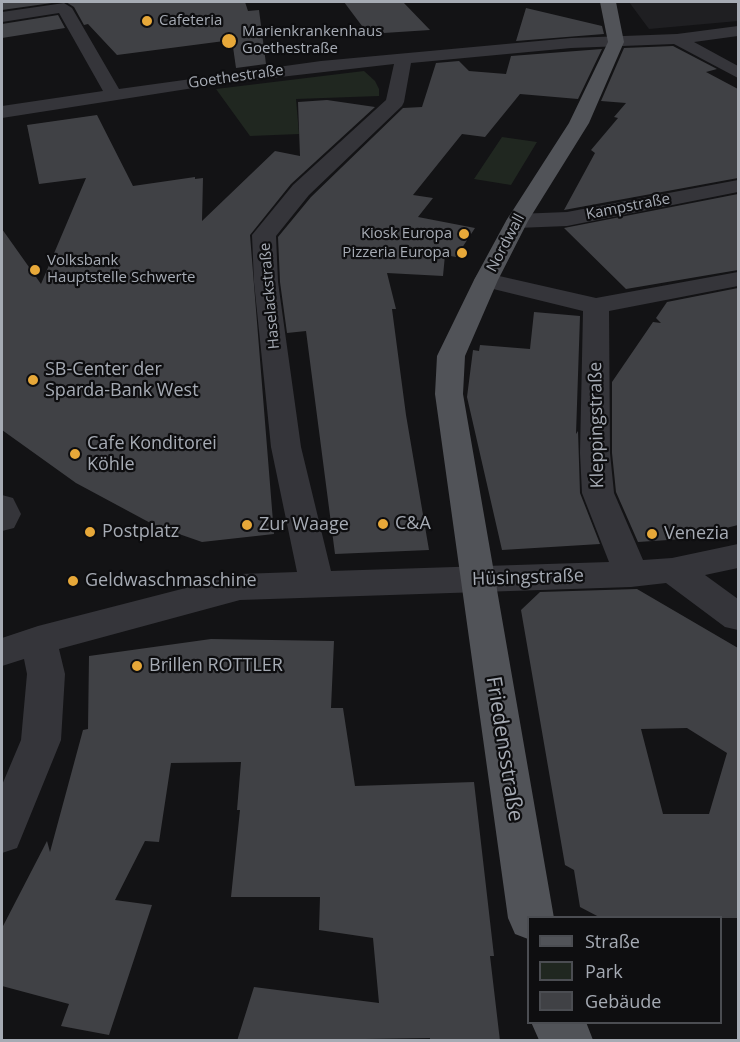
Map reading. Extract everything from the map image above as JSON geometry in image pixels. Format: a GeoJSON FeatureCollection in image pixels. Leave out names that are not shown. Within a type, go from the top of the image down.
{"type":"FeatureCollection","features":[{"type":"Feature","properties":{"kind":"main road"},"geometry":{"type":"LineString","coordinates":[[608,2],[616,42]]}},
{"type":"Feature","properties":{"kind":"main road","name":"Nordwall"},"geometry":{"type":"LineString","coordinates":[[478,580],[449,394],[451,356],[517,220],[579,123],[616,42]]}},
{"type":"Feature","properties":{"kind":"main road","name":"Friedensstraße"},"geometry":{"type":"LineString","coordinates":[[478,580],[531,916]]}},
{"type":"Feature","properties":{"kind":"main road"},"geometry":{"type":"LineString","coordinates":[[557,1024],[568,1041]]}},
{"type":"Feature","properties":{"kind":"street"},"geometry":{"type":"LineString","coordinates":[[2,17],[63,5],[114,95]]}},
{"type":"Feature","properties":{"kind":"street"},"geometry":{"type":"LineString","coordinates":[[616,42],[677,39],[738,31]]}},
{"type":"Feature","properties":{"kind":"street"},"geometry":{"type":"LineString","coordinates":[[677,39],[738,73]]}},
{"type":"Feature","properties":{"kind":"street","name":"Goethestraße"},"geometry":{"type":"LineString","coordinates":[[2,112],[219,79],[400,58],[571,43],[616,42]]}},
{"type":"Feature","properties":{"kind":"street","name":"Haselackstraße"},"geometry":{"type":"LineString","coordinates":[[317,584],[286,447],[266,282],[264,235],[302,190],[395,102],[403,64],[400,58]]}},
{"type":"Feature","properties":{"kind":"street","name":"Kampstraße"},"geometry":{"type":"LineString","coordinates":[[517,220],[567,219],[738,186]]}},
{"type":"Feature","properties":{"kind":"street"},"geometry":{"type":"LineString","coordinates":[[486,280],[596,306],[738,279]]}},
{"type":"Feature","properties":{"kind":"street","name":"Kleppingstraße"},"geometry":{"type":"LineString","coordinates":[[596,306],[595,453],[598,493],[631,574]]}},
{"type":"Feature","properties":{"kind":"street"},"geometry":{"type":"LineString","coordinates":[[2,506],[5,514],[2,520]]}},
{"type":"Feature","properties":{"kind":"street","name":"Hüsingstraße"},"geometry":{"type":"LineString","coordinates":[[317,584],[631,574],[672,570],[738,556]]}},
{"type":"Feature","properties":{"kind":"street"},"geometry":{"type":"LineString","coordinates":[[672,570],[738,617]]}},
{"type":"Feature","properties":{"kind":"street"},"geometry":{"type":"LineString","coordinates":[[2,652],[38,640],[240,587],[317,584]]}},
{"type":"Feature","properties":{"kind":"street"},"geometry":{"type":"LineString","coordinates":[[2,834],[41,740],[46,674],[38,640]]}},
{"type":"Feature","properties":{"kind":"shaded area"},"geometry":{"type":"Polygon","coordinates":[[[629,2],[738,2],[738,21],[649,29],[629,2]]]}},
{"type":"Feature","properties":{"kind":"green space"},"geometry":{"type":"Polygon","coordinates":[[[364,71],[375,81],[379,89],[379,96],[296,99],[299,134],[250,136],[216,89],[364,71]]]}},
{"type":"Feature","properties":{"kind":"green space"},"geometry":{"type":"Polygon","coordinates":[[[502,137],[537,142],[511,185],[474,179],[502,137]]]}},
{"type":"Feature","properties":{"kind":"building"},"geometry":{"type":"Polygon","coordinates":[[[2,2],[59,2],[2,10],[2,2]]]}},
{"type":"Feature","properties":{"kind":"building","name":"Marienkrankenhaus Goethestraße"},"geometry":{"type":"Polygon","coordinates":[[[66,2],[245,2],[248,11],[259,10],[266,64],[236,68],[232,40],[117,55],[88,24],[84,25],[74,7],[66,2]]]}},
{"type":"Feature","properties":{"kind":"building"},"geometry":{"type":"Polygon","coordinates":[[[344,2],[403,2],[430,30],[368,34],[344,2]]]}},
{"type":"Feature","properties":{"kind":"building"},"geometry":{"type":"Polygon","coordinates":[[[526,8],[602,26],[604,34],[516,41],[526,8]]]}},
{"type":"Feature","properties":{"kind":"building"},"geometry":{"type":"Polygon","coordinates":[[[58,15],[65,28],[2,38],[2,24],[58,15]]]}},
{"type":"Feature","properties":{"kind":"building"},"geometry":{"type":"Polygon","coordinates":[[[673,46],[717,69],[706,72],[738,89],[738,178],[564,210],[595,153],[591,150],[618,118],[614,117],[626,103],[601,101],[624,48],[673,46]]]}},
{"type":"Feature","properties":{"kind":"building"},"geometry":{"type":"Polygon","coordinates":[[[602,49],[578,99],[520,94],[485,137],[462,134],[413,195],[433,198],[418,217],[475,228],[456,257],[445,255],[443,276],[387,273],[396,309],[392,309],[406,415],[429,550],[335,554],[306,331],[287,333],[280,282],[278,237],[311,197],[403,108],[422,107],[436,63],[459,61],[469,71],[506,74],[511,56],[602,49]]]}},
{"type":"Feature","properties":{"kind":"building"},"geometry":{"type":"Polygon","coordinates":[[[327,100],[375,107],[291,184],[250,235],[274,534],[202,542],[156,526],[76,483],[2,430],[2,229],[41,284],[86,178],[39,184],[27,125],[97,115],[133,186],[195,177],[195,179],[203,178],[202,221],[275,151],[300,156],[298,102],[327,100]]]}},
{"type":"Feature","properties":{"kind":"building"},"geometry":{"type":"Polygon","coordinates":[[[738,194],[738,270],[626,289],[564,228],[738,194]]]}},
{"type":"Feature","properties":{"kind":"building"},"geometry":{"type":"Polygon","coordinates":[[[738,288],[738,525],[683,539],[638,542],[616,492],[612,453],[612,382],[653,322],[661,323],[656,318],[667,302],[738,288]]]}},
{"type":"Feature","properties":{"kind":"building"},"geometry":{"type":"Polygon","coordinates":[[[534,312],[580,316],[576,434],[578,431],[580,493],[600,544],[502,550],[467,397],[473,350],[479,351],[480,345],[530,349],[534,312]]]}},
{"type":"Feature","properties":{"kind":"building"},"geometry":{"type":"Polygon","coordinates":[[[637,589],[738,648],[738,918],[597,916],[580,907],[574,870],[565,865],[521,610],[540,592],[637,589]],[[687,728],[641,729],[663,814],[709,814],[727,753],[687,728]]]}},
{"type":"Feature","properties":{"kind":"building"},"geometry":{"type":"Polygon","coordinates":[[[211,639],[334,641],[331,708],[343,708],[355,786],[474,782],[494,956],[490,956],[500,1041],[430,1041],[430,1038],[237,1041],[254,987],[379,1003],[373,938],[319,930],[320,897],[231,897],[240,810],[237,810],[241,762],[171,763],[159,842],[145,841],[115,900],[152,905],[109,1035],[61,1026],[69,1004],[2,986],[2,928],[47,841],[50,852],[83,730],[88,729],[89,656],[211,639]]]}},
{"type":"Feature","properties":{"kind":"place","name":"Cafeteria"},"geometry":{"type":"Point","coordinates":[147,21]}},
{"type":"Feature","properties":{"kind":"place","name":"Marienkrankenhaus Goethestraße"},"geometry":{"type":"Point","coordinates":[229,41]}},
{"type":"Feature","properties":{"kind":"place","name":"Kiosk Europa"},"geometry":{"type":"Point","coordinates":[464,234]}},
{"type":"Feature","properties":{"kind":"place","name":"Pizzeria Europa"},"geometry":{"type":"Point","coordinates":[462,253]}},
{"type":"Feature","properties":{"kind":"place","name":"Volksbank Hauptstelle Schwerte"},"geometry":{"type":"Point","coordinates":[35,270]}},
{"type":"Feature","properties":{"kind":"place","name":"SB-Center der Sparda-Bank West"},"geometry":{"type":"Point","coordinates":[33,380]}},
{"type":"Feature","properties":{"kind":"place","name":"Cafe Konditorei Köhle"},"geometry":{"type":"Point","coordinates":[75,454]}},
{"type":"Feature","properties":{"kind":"place","name":"C&A"},"geometry":{"type":"Point","coordinates":[383,524]}},
{"type":"Feature","properties":{"kind":"place","name":"Zur Waage"},"geometry":{"type":"Point","coordinates":[247,525]}},
{"type":"Feature","properties":{"kind":"place","name":"Postplatz"},"geometry":{"type":"Point","coordinates":[90,532]}},
{"type":"Feature","properties":{"kind":"place","name":"Venezia"},"geometry":{"type":"Point","coordinates":[652,534]}},
{"type":"Feature","properties":{"kind":"place","name":"Geldwaschmaschine"},"geometry":{"type":"Point","coordinates":[73,581]}},
{"type":"Feature","properties":{"kind":"place","name":"Brillen ROTTLER"},"geometry":{"type":"Point","coordinates":[137,666]}}]}
